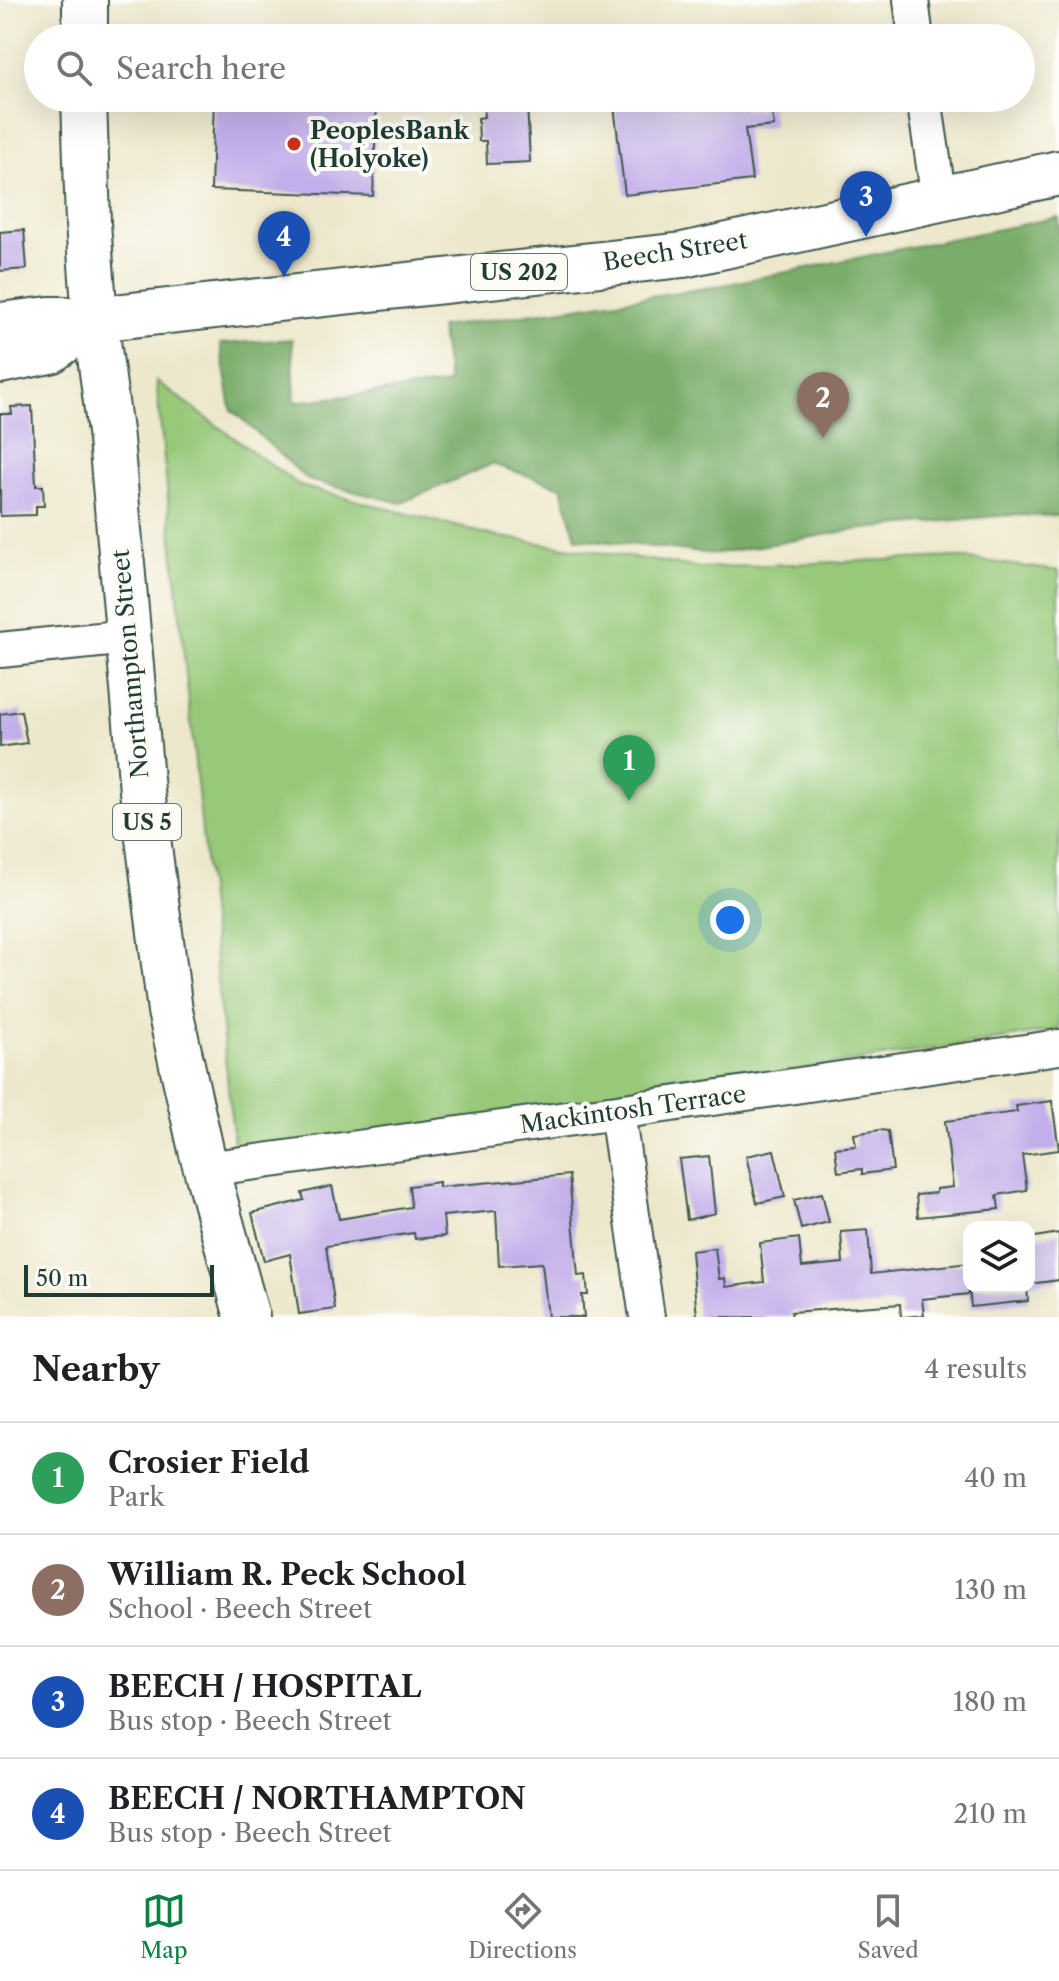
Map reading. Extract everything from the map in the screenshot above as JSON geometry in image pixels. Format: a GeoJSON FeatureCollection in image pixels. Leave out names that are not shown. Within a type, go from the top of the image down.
{"type":"FeatureCollection","features":[{"type":"Feature","properties":{"kind":"main road"},"geometry":{"type":"LineString","coordinates":[[85,0],[85,24]]}},
{"type":"Feature","properties":{"kind":"main road","name":"Northampton Street"},"geometry":{"type":"LineString","coordinates":[[84,112],[95,319],[111,439],[142,791],[170,1011],[206,1169],[247,1317]]}},
{"type":"Feature","properties":{"kind":"main road","name":"Beech Street"},"geometry":{"type":"LineString","coordinates":[[95,319],[683,255],[1059,173]]}},
{"type":"Feature","properties":{"kind":"main road","name":"US 202"},"geometry":{"type":"LineString","coordinates":[[0,325],[49,319],[95,319]]}},
{"type":"Feature","properties":{"kind":"main road","name":"US 202"},"geometry":{"type":"LineString","coordinates":[[0,361],[50,351],[95,319]]}},
{"type":"Feature","properties":{"kind":"street"},"geometry":{"type":"LineString","coordinates":[[911,0],[914,24]]}},
{"type":"Feature","properties":{"kind":"street"},"geometry":{"type":"LineString","coordinates":[[926,112],[939,200]]}},
{"type":"Feature","properties":{"kind":"street"},"geometry":{"type":"LineString","coordinates":[[0,650],[129,637]]}},
{"type":"Feature","properties":{"kind":"street","name":"Mackintosh Terrace"},"geometry":{"type":"LineString","coordinates":[[206,1169],[1059,1047]]}},
{"type":"Feature","properties":{"kind":"street"},"geometry":{"type":"LineString","coordinates":[[617,1112],[647,1317]]}},
{"type":"Feature","properties":{"kind":"green space"},"geometry":{"type":"Polygon","coordinates":[[[1059,217],[1059,516],[1008,515],[853,530],[714,554],[576,538],[562,487],[492,464],[401,503],[308,480],[231,409],[220,344],[292,339],[295,402],[449,384],[440,327],[713,287],[1059,217]]]}},
{"type":"Feature","properties":{"kind":"green space"},"geometry":{"type":"Polygon","coordinates":[[[156,381],[300,486],[494,536],[701,568],[953,557],[1059,571],[1059,1030],[235,1155],[156,381]]]}},
{"type":"Feature","properties":{"kind":"building","name":"PeoplesBank (Holyoke)"},"geometry":{"type":"Polygon","coordinates":[[[214,112],[376,112],[373,196],[211,190],[214,112]]]}},
{"type":"Feature","properties":{"kind":"building"},"geometry":{"type":"Polygon","coordinates":[[[484,112],[527,112],[530,162],[487,164],[486,141],[479,141],[478,118],[484,117],[484,112]]]}},
{"type":"Feature","properties":{"kind":"building"},"geometry":{"type":"Polygon","coordinates":[[[615,112],[772,112],[774,126],[745,129],[752,180],[625,195],[615,112]]]}},
{"type":"Feature","properties":{"kind":"building"},"geometry":{"type":"Polygon","coordinates":[[[24,230],[27,269],[0,271],[0,232],[24,230]]]}},
{"type":"Feature","properties":{"kind":"building"},"geometry":{"type":"Polygon","coordinates":[[[32,406],[36,486],[43,486],[44,506],[36,506],[36,515],[0,516],[0,414],[12,414],[11,407],[32,406]]]}},
{"type":"Feature","properties":{"kind":"building"},"geometry":{"type":"Polygon","coordinates":[[[21,711],[27,743],[0,747],[0,714],[21,711]]]}},
{"type":"Feature","properties":{"kind":"building"},"geometry":{"type":"Polygon","coordinates":[[[1052,1101],[1059,1150],[1022,1155],[1027,1190],[997,1195],[999,1209],[918,1217],[916,1195],[953,1187],[945,1121],[1017,1112],[1016,1106],[1052,1101]]]}},
{"type":"Feature","properties":{"kind":"building"},"geometry":{"type":"Polygon","coordinates":[[[888,1131],[893,1170],[862,1174],[862,1169],[838,1172],[835,1148],[856,1146],[854,1134],[888,1131]]]}},
{"type":"Feature","properties":{"kind":"building"},"geometry":{"type":"Polygon","coordinates":[[[774,1150],[785,1197],[757,1203],[746,1156],[774,1150]]]}},
{"type":"Feature","properties":{"kind":"building"},"geometry":{"type":"Polygon","coordinates":[[[709,1156],[715,1213],[687,1220],[679,1159],[709,1156]]]}},
{"type":"Feature","properties":{"kind":"building"},"geometry":{"type":"Polygon","coordinates":[[[569,1175],[578,1276],[586,1275],[588,1295],[582,1295],[584,1317],[548,1317],[542,1263],[499,1266],[496,1211],[443,1216],[445,1236],[415,1239],[414,1233],[326,1246],[335,1309],[299,1314],[290,1254],[264,1261],[252,1213],[304,1200],[302,1193],[332,1186],[339,1219],[411,1207],[409,1186],[439,1182],[439,1187],[569,1175]]]}},
{"type":"Feature","properties":{"kind":"building"},"geometry":{"type":"Polygon","coordinates":[[[822,1193],[829,1222],[801,1229],[794,1200],[822,1193]]]}},
{"type":"Feature","properties":{"kind":"building"},"geometry":{"type":"Polygon","coordinates":[[[868,1230],[871,1274],[963,1264],[963,1293],[969,1294],[922,1299],[924,1315],[905,1317],[901,1317],[900,1304],[791,1312],[792,1317],[697,1317],[691,1251],[715,1248],[719,1279],[725,1278],[726,1287],[764,1282],[760,1243],[799,1238],[802,1267],[843,1263],[841,1232],[868,1230]]]}},
{"type":"Feature","properties":{"kind":"building"},"geometry":{"type":"Polygon","coordinates":[[[1059,1233],[1059,1280],[1035,1283],[1035,1237],[1059,1233]]]}},
{"type":"Feature","properties":{"kind":"building"},"geometry":{"type":"Polygon","coordinates":[[[970,1293],[1027,1293],[1028,1301],[971,1307],[970,1293]]]}},
{"type":"Feature","properties":{"kind":"place","name":"PeoplesBank (Holyoke)"},"geometry":{"type":"Point","coordinates":[294,144]}},
{"type":"Feature","properties":{"kind":"place","name":"BEECH / HOSPITAL"},"geometry":{"type":"Point","coordinates":[866,237]}},
{"type":"Feature","properties":{"kind":"place","name":"BEECH / NORTHAMPTON"},"geometry":{"type":"Point","coordinates":[284,277]}},
{"type":"Feature","properties":{"kind":"place","name":"William R. Peck School"},"geometry":{"type":"Point","coordinates":[823,438]}},
{"type":"Feature","properties":{"kind":"place","name":"Crosier Field"},"geometry":{"type":"Point","coordinates":[629,801]}}]}
